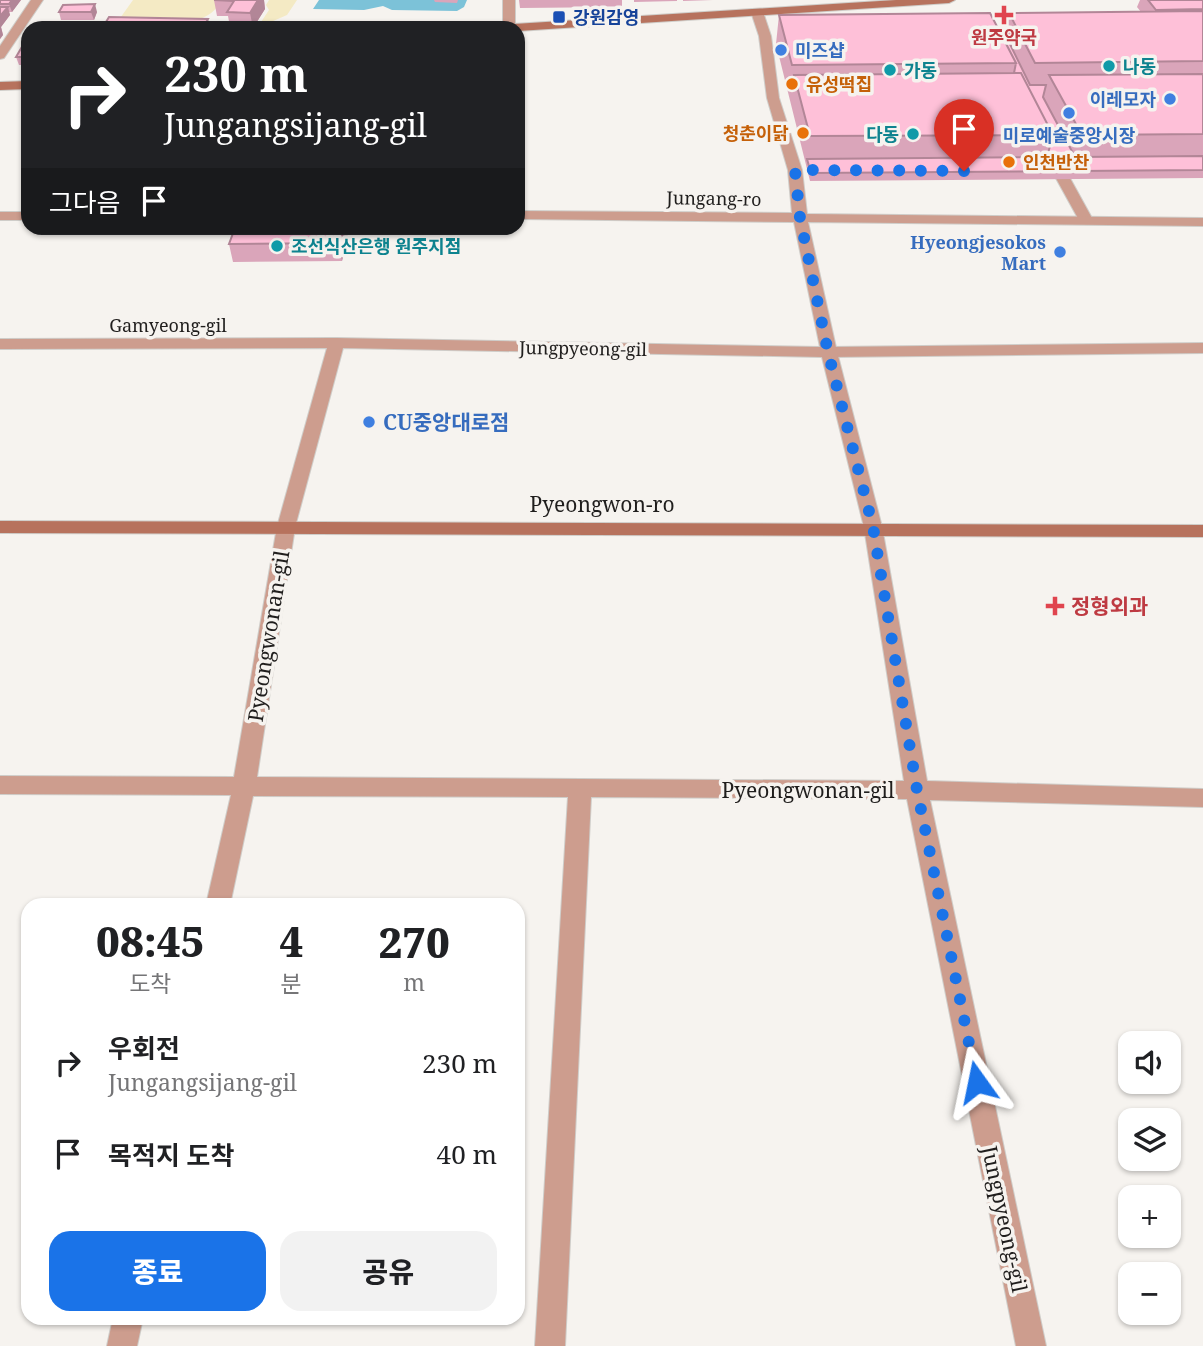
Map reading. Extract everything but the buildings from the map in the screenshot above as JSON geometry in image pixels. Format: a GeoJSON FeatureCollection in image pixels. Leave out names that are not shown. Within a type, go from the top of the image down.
{"type":"FeatureCollection","features":[{"type":"Feature","properties":{"kind":"main road"},"geometry":{"type":"LineString","coordinates":[[525,27],[755,6],[949,0]]}},
{"type":"Feature","properties":{"kind":"main road"},"geometry":{"type":"LineString","coordinates":[[0,86],[21,91]]}},
{"type":"Feature","properties":{"kind":"main road","name":"Pyeongwon-ro"},"geometry":{"type":"LineString","coordinates":[[0,527],[873,527],[1203,531]]}},
{"type":"Feature","properties":{"kind":"street"},"geometry":{"type":"LineString","coordinates":[[23,21],[37,0]]}},
{"type":"Feature","properties":{"kind":"street"},"geometry":{"type":"LineString","coordinates":[[509,0],[509,21]]}},
{"type":"Feature","properties":{"kind":"street","name":"Jungpyeong-gil"},"geometry":{"type":"LineString","coordinates":[[755,6],[771,36],[773,98],[801,170],[800,218],[828,352],[873,527],[917,790],[1031,1346]]}},
{"type":"Feature","properties":{"kind":"street"},"geometry":{"type":"LineString","coordinates":[[0,55],[21,24]]}},
{"type":"Feature","properties":{"kind":"street"},"geometry":{"type":"LineString","coordinates":[[773,98],[790,99]]}},
{"type":"Feature","properties":{"kind":"street"},"geometry":{"type":"LineString","coordinates":[[1059,170],[1086,220]]}},
{"type":"Feature","properties":{"kind":"street","name":"Jungang-ro"},"geometry":{"type":"LineString","coordinates":[[525,215],[1203,222]]}},
{"type":"Feature","properties":{"kind":"street"},"geometry":{"type":"LineString","coordinates":[[0,216],[21,216]]}},
{"type":"Feature","properties":{"kind":"street","name":"Jungpyeong-gil"},"geometry":{"type":"LineString","coordinates":[[337,343],[828,352]]}},
{"type":"Feature","properties":{"kind":"street","name":"Gamyeong-gil"},"geometry":{"type":"LineString","coordinates":[[0,344],[337,343]]}},
{"type":"Feature","properties":{"kind":"street","name":"Pyeongwonan-gil"},"geometry":{"type":"LineString","coordinates":[[220,898],[244,786],[286,527],[337,343]]}},
{"type":"Feature","properties":{"kind":"street"},"geometry":{"type":"LineString","coordinates":[[828,352],[1203,348]]}},
{"type":"Feature","properties":{"kind":"street","name":"Pyeongwonan-gil"},"geometry":{"type":"LineString","coordinates":[[0,785],[917,790],[1203,798]]}},
{"type":"Feature","properties":{"kind":"street"},"geometry":{"type":"LineString","coordinates":[[550,1346],[580,788]]}},
{"type":"Feature","properties":{"kind":"street"},"geometry":{"type":"LineString","coordinates":[[122,1346],[126,1325]]}},
{"type":"Feature","properties":{"kind":"sand"},"geometry":{"type":"Polygon","coordinates":[[[133,0],[220,0],[212,13],[197,20],[118,21],[133,0]]]}},
{"type":"Feature","properties":{"kind":"sand"},"geometry":{"type":"Polygon","coordinates":[[[269,0],[297,0],[287,15],[273,21],[262,21],[269,10],[266,5],[269,0]]]}},
{"type":"Feature","properties":{"kind":"water"},"geometry":{"type":"Polygon","coordinates":[[[319,0],[467,0],[464,7],[457,11],[392,10],[383,6],[364,10],[313,9],[319,0]]]}},
{"type":"Feature","properties":{"kind":"place","name":"원주약국"},"geometry":{"type":"Point","coordinates":[1004,15]}},
{"type":"Feature","properties":{"kind":"place","name":"강원감영"},"geometry":{"type":"Point","coordinates":[559,17]}},
{"type":"Feature","properties":{"kind":"place","name":"미즈샵"},"geometry":{"type":"Point","coordinates":[781,50]}},
{"type":"Feature","properties":{"kind":"place","name":"나동"},"geometry":{"type":"Point","coordinates":[1109,66]}},
{"type":"Feature","properties":{"kind":"place","name":"가동"},"geometry":{"type":"Point","coordinates":[890,70]}},
{"type":"Feature","properties":{"kind":"place","name":"유성떡집"},"geometry":{"type":"Point","coordinates":[792,84]}},
{"type":"Feature","properties":{"kind":"place","name":"이레모자"},"geometry":{"type":"Point","coordinates":[1170,99]}},
{"type":"Feature","properties":{"kind":"place","name":"미로예술중앙시장"},"geometry":{"type":"Point","coordinates":[1069,113]}},
{"type":"Feature","properties":{"kind":"place","name":"청춘이닭"},"geometry":{"type":"Point","coordinates":[803,133]}},
{"type":"Feature","properties":{"kind":"place","name":"다동"},"geometry":{"type":"Point","coordinates":[913,134]}},
{"type":"Feature","properties":{"kind":"place","name":"인천반찬"},"geometry":{"type":"Point","coordinates":[1009,162]}},
{"type":"Feature","properties":{"kind":"place","name":"조선식산은행 원주지점"},"geometry":{"type":"Point","coordinates":[277,246]}},
{"type":"Feature","properties":{"kind":"place","name":"Hyeongjesokos Mart"},"geometry":{"type":"Point","coordinates":[1060,252]}},
{"type":"Feature","properties":{"kind":"place","name":"CU중앙대로점"},"geometry":{"type":"Point","coordinates":[369,422]}},
{"type":"Feature","properties":{"kind":"place","name":"정형외과"},"geometry":{"type":"Point","coordinates":[1055,606]}},
{"type":"Feature","properties":{"kind":"route"},"geometry":{"type":"LineString","coordinates":[[964,171],[795,170],[800,218],[828,352],[873,527],[917,790],[977,1082]]}}]}
